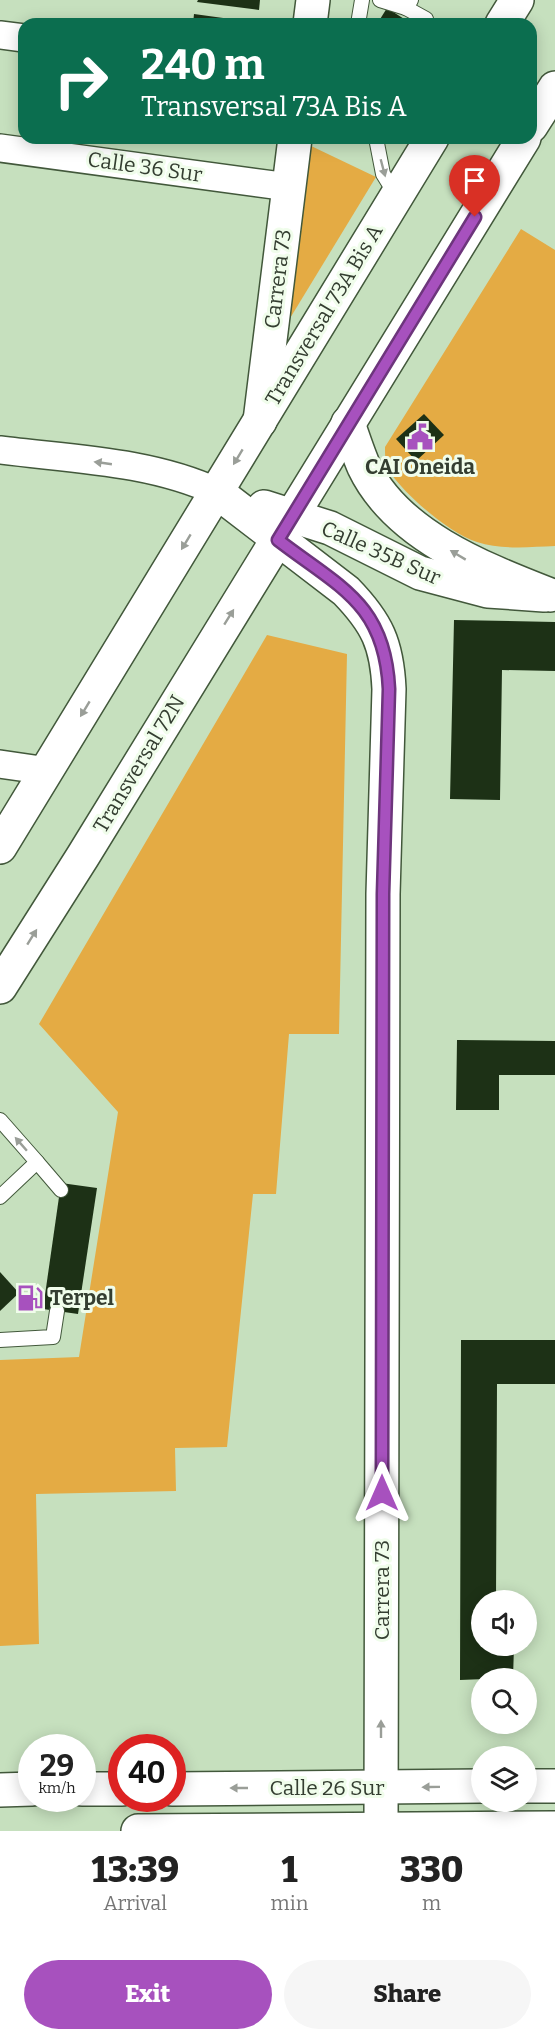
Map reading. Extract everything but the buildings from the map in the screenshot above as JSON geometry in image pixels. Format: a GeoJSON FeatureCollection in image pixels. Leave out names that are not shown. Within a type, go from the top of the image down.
{"type":"FeatureCollection","features":[{"type":"Feature","properties":{"kind":"main road"},"geometry":{"type":"LineString","coordinates":[[311,18],[313,0]]}},
{"type":"Feature","properties":{"kind":"main road"},"geometry":{"type":"LineString","coordinates":[[506,18],[517,0]]}},
{"type":"Feature","properties":{"kind":"main road"},"geometry":{"type":"LineString","coordinates":[[537,116],[555,88]]}},
{"type":"Feature","properties":{"kind":"main road","name":"Carrera 73"},"geometry":{"type":"LineString","coordinates":[[260,421],[294,144]]}},
{"type":"Feature","properties":{"kind":"main road","name":"Transversal 73A Bis A"},"geometry":{"type":"LineString","coordinates":[[217,492],[428,144]]}},
{"type":"Feature","properties":{"kind":"main road"},"geometry":{"type":"LineString","coordinates":[[285,528],[520,144]]}},
{"type":"Feature","properties":{"kind":"main road"},"geometry":{"type":"LineString","coordinates":[[348,423],[365,469],[387,499],[408,520],[462,558],[553,595]]}},
{"type":"Feature","properties":{"kind":"main road"},"geometry":{"type":"LineString","coordinates":[[0,847],[217,492]]}},
{"type":"Feature","properties":{"kind":"main road","name":"Carrera 73"},"geometry":{"type":"LineString","coordinates":[[217,492],[285,528],[364,610],[379,632],[388,661],[383,894],[381,1829]]}},
{"type":"Feature","properties":{"kind":"main road","name":"Calle 35B Sur"},"geometry":{"type":"LineString","coordinates":[[285,528],[330,528],[420,573],[455,584],[488,591],[553,595]]}},
{"type":"Feature","properties":{"kind":"main road","name":"Transversal 72N"},"geometry":{"type":"LineString","coordinates":[[0,987],[285,528]]}},
{"type":"Feature","properties":{"kind":"main road","name":"Calle 26 Sur"},"geometry":{"type":"LineString","coordinates":[[186,1789],[471,1786]]}},
{"type":"Feature","properties":{"kind":"main road"},"geometry":{"type":"LineString","coordinates":[[537,1786],[555,1786]]}},
{"type":"Feature","properties":{"kind":"main road"},"geometry":{"type":"LineString","coordinates":[[0,1790],[18,1790]]}},
{"type":"Feature","properties":{"kind":"main road","name":"Calle 26 Sur"},"geometry":{"type":"LineString","coordinates":[[138,1831],[555,1828]]}},
{"type":"Feature","properties":{"kind":"street"},"geometry":{"type":"LineString","coordinates":[[0,35],[18,38]]}},
{"type":"Feature","properties":{"kind":"street","name":"Calle 36 Sur"},"geometry":{"type":"LineString","coordinates":[[0,148],[75,148],[289,186]]}},
{"type":"Feature","properties":{"kind":"street"},"geometry":{"type":"LineString","coordinates":[[0,450],[160,472],[195,482],[217,492]]}},
{"type":"Feature","properties":{"kind":"street"},"geometry":{"type":"LineString","coordinates":[[0,764],[48,771]]}},
{"type":"Feature","properties":{"kind":"lane"},"geometry":{"type":"LineString","coordinates":[[359,18],[362,0]]}},
{"type":"Feature","properties":{"kind":"lane"},"geometry":{"type":"LineString","coordinates":[[380,0],[408,4],[424,18]]}},
{"type":"Feature","properties":{"kind":"lane"},"geometry":{"type":"LineString","coordinates":[[377,144],[383,174],[396,195]]}},
{"type":"Feature","properties":{"kind":"lane"},"geometry":{"type":"LineString","coordinates":[[0,1120],[61,1190]]}},
{"type":"Feature","properties":{"kind":"lane"},"geometry":{"type":"LineString","coordinates":[[0,1197],[37,1162]]}},
{"type":"Feature","properties":{"kind":"lane"},"geometry":{"type":"LineString","coordinates":[[0,1340],[53,1337],[57,1311]]}},
{"type":"Feature","properties":{"kind":"shaded area"},"geometry":{"type":"Polygon","coordinates":[[[309,145],[376,177],[278,338],[309,145]]]}},
{"type":"Feature","properties":{"kind":"shaded area"},"geometry":{"type":"Polygon","coordinates":[[[521,229],[555,250],[555,546],[486,545],[454,531],[408,493],[391,474],[385,458],[385,447],[521,229]]]}},
{"type":"Feature","properties":{"kind":"shaded area"},"geometry":{"type":"Polygon","coordinates":[[[267,635],[347,654],[339,1034],[289,1034],[276,1194],[253,1194],[227,1447],[175,1448],[176,1491],[36,1494],[39,1644],[0,1646],[0,1360],[79,1357],[118,1112],[39,1024],[267,635]]]}},
{"type":"Feature","properties":{"kind":"place","name":"CAI Oneida"},"geometry":{"type":"Point","coordinates":[420,437]}},
{"type":"Feature","properties":{"kind":"place","name":"Terpel"},"geometry":{"type":"Point","coordinates":[30,1298]}},
{"type":"Feature","properties":{"kind":"route"},"geometry":{"type":"LineString","coordinates":[[382,1493],[383,894],[388,661],[379,632],[364,610],[346,591],[278,540],[475,217]]}}]}
